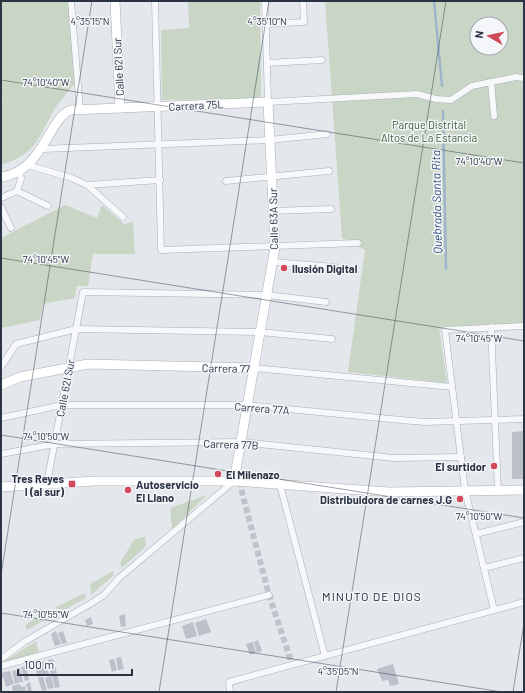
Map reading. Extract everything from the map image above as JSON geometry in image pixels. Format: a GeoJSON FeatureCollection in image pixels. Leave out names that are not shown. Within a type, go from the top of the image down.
{"type":"FeatureCollection","features":[{"type":"Feature","properties":{"kind":"street"},"geometry":{"type":"LineString","coordinates":[[71,1],[80,110]]}},
{"type":"Feature","properties":{"kind":"street","name":"Calle 62I Sur"},"geometry":{"type":"LineString","coordinates":[[115,1],[120,108]]}},
{"type":"Feature","properties":{"kind":"street"},"geometry":{"type":"LineString","coordinates":[[156,1],[161,250],[358,243]]}},
{"type":"Feature","properties":{"kind":"street","name":"Calle 63A Sur"},"geometry":{"type":"LineString","coordinates":[[234,481],[275,247],[265,1]]}},
{"type":"Feature","properties":{"kind":"street"},"geometry":{"type":"LineString","coordinates":[[266,24],[304,22],[303,1]]}},
{"type":"Feature","properties":{"kind":"street"},"geometry":{"type":"LineString","coordinates":[[267,63],[322,60]]}},
{"type":"Feature","properties":{"kind":"street","name":"Carrera 75L"},"geometry":{"type":"LineString","coordinates":[[42,149],[62,116],[68,111],[417,94],[436,99],[452,100],[472,86],[516,77],[524,78]]}},
{"type":"Feature","properties":{"kind":"street"},"geometry":{"type":"LineString","coordinates":[[491,82],[494,116]]}},
{"type":"Feature","properties":{"kind":"street"},"geometry":{"type":"LineString","coordinates":[[1,177],[23,167],[42,149],[159,143],[270,140],[326,134]]}},
{"type":"Feature","properties":{"kind":"street"},"geometry":{"type":"LineString","coordinates":[[23,167],[72,178],[87,185],[123,217]]}},
{"type":"Feature","properties":{"kind":"street"},"geometry":{"type":"LineString","coordinates":[[1,198],[17,191],[23,167]]}},
{"type":"Feature","properties":{"kind":"street"},"geometry":{"type":"LineString","coordinates":[[226,181],[329,171]]}},
{"type":"Feature","properties":{"kind":"street"},"geometry":{"type":"LineString","coordinates":[[87,185],[160,180]]}},
{"type":"Feature","properties":{"kind":"street"},"geometry":{"type":"LineString","coordinates":[[17,191],[48,206]]}},
{"type":"Feature","properties":{"kind":"street"},"geometry":{"type":"LineString","coordinates":[[1,207],[11,228]]}},
{"type":"Feature","properties":{"kind":"street"},"geometry":{"type":"LineString","coordinates":[[273,211],[331,209]]}},
{"type":"Feature","properties":{"kind":"street"},"geometry":{"type":"LineString","coordinates":[[272,262],[335,267]]}},
{"type":"Feature","properties":{"kind":"street","name":"Calle 62I Sur"},"geometry":{"type":"LineString","coordinates":[[47,483],[83,292],[267,295]]}},
{"type":"Feature","properties":{"kind":"street"},"geometry":{"type":"LineString","coordinates":[[267,295],[326,302]]}},
{"type":"Feature","properties":{"kind":"street"},"geometry":{"type":"LineString","coordinates":[[494,610],[465,490],[445,330],[524,326]]}},
{"type":"Feature","properties":{"kind":"street"},"geometry":{"type":"LineString","coordinates":[[491,327],[498,491]]}},
{"type":"Feature","properties":{"kind":"street"},"geometry":{"type":"LineString","coordinates":[[1,367],[16,344],[76,329],[260,332],[332,339]]}},
{"type":"Feature","properties":{"kind":"street","name":"Carrera 77"},"geometry":{"type":"LineString","coordinates":[[1,385],[20,378],[69,367],[98,364],[144,367],[254,368],[452,387]]}},
{"type":"Feature","properties":{"kind":"street","name":"Carrera 77A"},"geometry":{"type":"LineString","coordinates":[[1,418],[62,405],[247,405],[425,422],[524,419]]}},
{"type":"Feature","properties":{"kind":"street","name":"Carrera 77B"},"geometry":{"type":"LineString","coordinates":[[1,454],[55,444],[241,442],[394,458],[461,457]]}},
{"type":"Feature","properties":{"kind":"street"},"geometry":{"type":"LineString","coordinates":[[1,487],[47,483],[136,480],[234,481],[390,492],[524,490]]}},
{"type":"Feature","properties":{"kind":"street"},"geometry":{"type":"LineString","coordinates":[[1,659],[24,642],[104,595],[119,578],[234,481]]}},
{"type":"Feature","properties":{"kind":"street"},"geometry":{"type":"LineString","coordinates":[[280,485],[325,656]]}},
{"type":"Feature","properties":{"kind":"street"},"geometry":{"type":"LineString","coordinates":[[476,534],[524,522]]}},
{"type":"Feature","properties":{"kind":"street"},"geometry":{"type":"LineString","coordinates":[[484,568],[524,558]]}},
{"type":"Feature","properties":{"kind":"street"},"geometry":{"type":"LineString","coordinates":[[1,666],[269,595]]}},
{"type":"Feature","properties":{"kind":"street"},"geometry":{"type":"LineString","coordinates":[[230,692],[229,682],[524,602]]}},
{"type":"Feature","properties":{"kind":"green space"},"geometry":{"type":"Polygon","coordinates":[[[1,1],[68,1],[75,83],[56,106],[35,144],[22,156],[1,165],[1,110],[3,101],[1,100],[1,1]]]}},
{"type":"Feature","properties":{"kind":"green space"},"geometry":{"type":"Polygon","coordinates":[[[188,1],[260,1],[261,99],[162,100],[161,30],[189,28],[188,1]]]}},
{"type":"Feature","properties":{"kind":"green space","name":"Parque Distrital Altos de La Estancia"},"geometry":{"type":"Polygon","coordinates":[[[325,1],[524,1],[524,324],[439,327],[447,383],[348,372],[365,250],[342,238],[325,1]]]}},
{"type":"Feature","properties":{"kind":"green space"},"geometry":{"type":"Polygon","coordinates":[[[65,205],[97,218],[102,205],[124,224],[133,222],[135,254],[93,254],[88,286],[77,286],[75,298],[43,304],[40,320],[1,328],[1,238],[65,205]]]}},
{"type":"Feature","properties":{"kind":"green space"},"geometry":{"type":"Polygon","coordinates":[[[207,495],[172,529],[170,508],[207,495]]]}},
{"type":"Feature","properties":{"kind":"green space"},"geometry":{"type":"Polygon","coordinates":[[[145,536],[146,546],[122,568],[120,563],[134,540],[145,536]]]}},
{"type":"Feature","properties":{"kind":"green space"},"geometry":{"type":"Polygon","coordinates":[[[113,571],[114,575],[91,595],[90,584],[113,571]]]}},
{"type":"Feature","properties":{"kind":"green space"},"geometry":{"type":"Polygon","coordinates":[[[85,593],[86,598],[59,613],[56,607],[85,593]]]}},
{"type":"Feature","properties":{"kind":"green space"},"geometry":{"type":"Polygon","coordinates":[[[49,610],[52,616],[27,630],[25,625],[49,610]]]}},
{"type":"Feature","properties":{"kind":"green space"},"geometry":{"type":"Polygon","coordinates":[[[36,641],[39,652],[2,663],[36,641]]]}},
{"type":"Feature","properties":{"kind":"building"},"geometry":{"type":"Polygon","coordinates":[[[524,431],[524,479],[512,479],[512,432],[524,431]]]}},
{"type":"Feature","properties":{"kind":"building"},"geometry":{"type":"Polygon","coordinates":[[[125,614],[126,626],[121,627],[119,616],[125,614]]]}},
{"type":"Feature","properties":{"kind":"building"},"geometry":{"type":"Polygon","coordinates":[[[91,617],[93,624],[87,626],[85,620],[91,617]]]}},
{"type":"Feature","properties":{"kind":"building"},"geometry":{"type":"Polygon","coordinates":[[[206,619],[211,632],[199,636],[195,623],[206,619]]]}},
{"type":"Feature","properties":{"kind":"building"},"geometry":{"type":"Polygon","coordinates":[[[193,622],[197,636],[186,639],[182,626],[193,622]]]}},
{"type":"Feature","properties":{"kind":"building"},"geometry":{"type":"Polygon","coordinates":[[[56,631],[61,644],[55,646],[51,634],[56,631]]]}},
{"type":"Feature","properties":{"kind":"building"},"geometry":{"type":"Polygon","coordinates":[[[63,631],[67,643],[62,644],[58,633],[63,631]]]}},
{"type":"Feature","properties":{"kind":"building"},"geometry":{"type":"Polygon","coordinates":[[[258,640],[262,651],[257,653],[254,642],[258,640]]]}},
{"type":"Feature","properties":{"kind":"building"},"geometry":{"type":"Polygon","coordinates":[[[253,642],[256,653],[250,655],[246,644],[253,642]]]}},
{"type":"Feature","properties":{"kind":"building"},"geometry":{"type":"Polygon","coordinates":[[[121,657],[124,669],[118,670],[116,658],[121,657]]]}},
{"type":"Feature","properties":{"kind":"building"},"geometry":{"type":"Polygon","coordinates":[[[53,659],[57,673],[51,675],[48,660],[53,659]]]}},
{"type":"Feature","properties":{"kind":"building"},"geometry":{"type":"Polygon","coordinates":[[[114,659],[117,670],[112,672],[109,660],[114,659]]]}},
{"type":"Feature","properties":{"kind":"building"},"geometry":{"type":"Polygon","coordinates":[[[45,661],[49,674],[38,677],[34,664],[45,661]]]}},
{"type":"Feature","properties":{"kind":"building"},"geometry":{"type":"Polygon","coordinates":[[[393,664],[399,684],[390,686],[388,680],[382,681],[377,669],[393,664]]]}},
{"type":"Feature","properties":{"kind":"building"},"geometry":{"type":"Polygon","coordinates":[[[26,666],[29,680],[25,681],[21,667],[26,666]]]}},
{"type":"Feature","properties":{"kind":"building"},"geometry":{"type":"Polygon","coordinates":[[[20,668],[23,682],[19,682],[17,669],[20,668]]]}},
{"type":"Feature","properties":{"kind":"building"},"geometry":{"type":"Polygon","coordinates":[[[16,670],[19,683],[15,684],[12,671],[16,670]]]}},
{"type":"Feature","properties":{"kind":"building"},"geometry":{"type":"Polygon","coordinates":[[[10,671],[14,684],[6,687],[4,679],[8,677],[3,679],[1,673],[10,671]]]}},
{"type":"Feature","properties":{"kind":"building"},"geometry":{"type":"Polygon","coordinates":[[[57,674],[60,687],[55,688],[52,676],[57,674]]]}},
{"type":"Feature","properties":{"kind":"building"},"geometry":{"type":"Polygon","coordinates":[[[51,676],[54,688],[48,689],[45,678],[51,676]]]}},
{"type":"Feature","properties":{"kind":"building"},"geometry":{"type":"Polygon","coordinates":[[[43,677],[47,690],[42,691],[38,678],[43,677]]]}},
{"type":"Feature","properties":{"kind":"building"},"geometry":{"type":"Polygon","coordinates":[[[30,682],[32,692],[28,692],[26,684],[30,682]]]}},
{"type":"Feature","properties":{"kind":"building"},"geometry":{"type":"Polygon","coordinates":[[[20,684],[21,687],[25,686],[26,692],[13,692],[12,686],[20,684]]]}},
{"type":"Feature","properties":{"kind":"waterway","name":"Quebrada Santa Rita"},"geometry":{"type":"LineString","coordinates":[[434,1],[442,86]]}},
{"type":"Feature","properties":{"kind":"waterway","name":"Quebrada Santa Rita"},"geometry":{"type":"LineString","coordinates":[[443,111],[446,269]]}},
{"type":"Feature","properties":{"kind":"tunnel"},"geometry":{"type":"LineString","coordinates":[[239,481],[269,595],[292,664]]}},
{"type":"Feature","properties":{"kind":"place","name":"Ilusión Digital"},"geometry":{"type":"Point","coordinates":[284,268]}},
{"type":"Feature","properties":{"kind":"place","name":"El surtidor"},"geometry":{"type":"Point","coordinates":[494,466]}},
{"type":"Feature","properties":{"kind":"place","name":"El Milenazo"},"geometry":{"type":"Point","coordinates":[218,474]}},
{"type":"Feature","properties":{"kind":"place","name":"Tres Reyes I (al sur)"},"geometry":{"type":"Point","coordinates":[72,484]}},
{"type":"Feature","properties":{"kind":"place","name":"Autoservicio El Llano"},"geometry":{"type":"Point","coordinates":[128,490]}},
{"type":"Feature","properties":{"kind":"place","name":"Distribuidora de carnes J.G"},"geometry":{"type":"Point","coordinates":[460,499]}},
{"type":"Feature","properties":{"kind":"district","name":"MINUTO DE DIOS"},"geometry":{"type":"Point","coordinates":[372,596]}}]}
